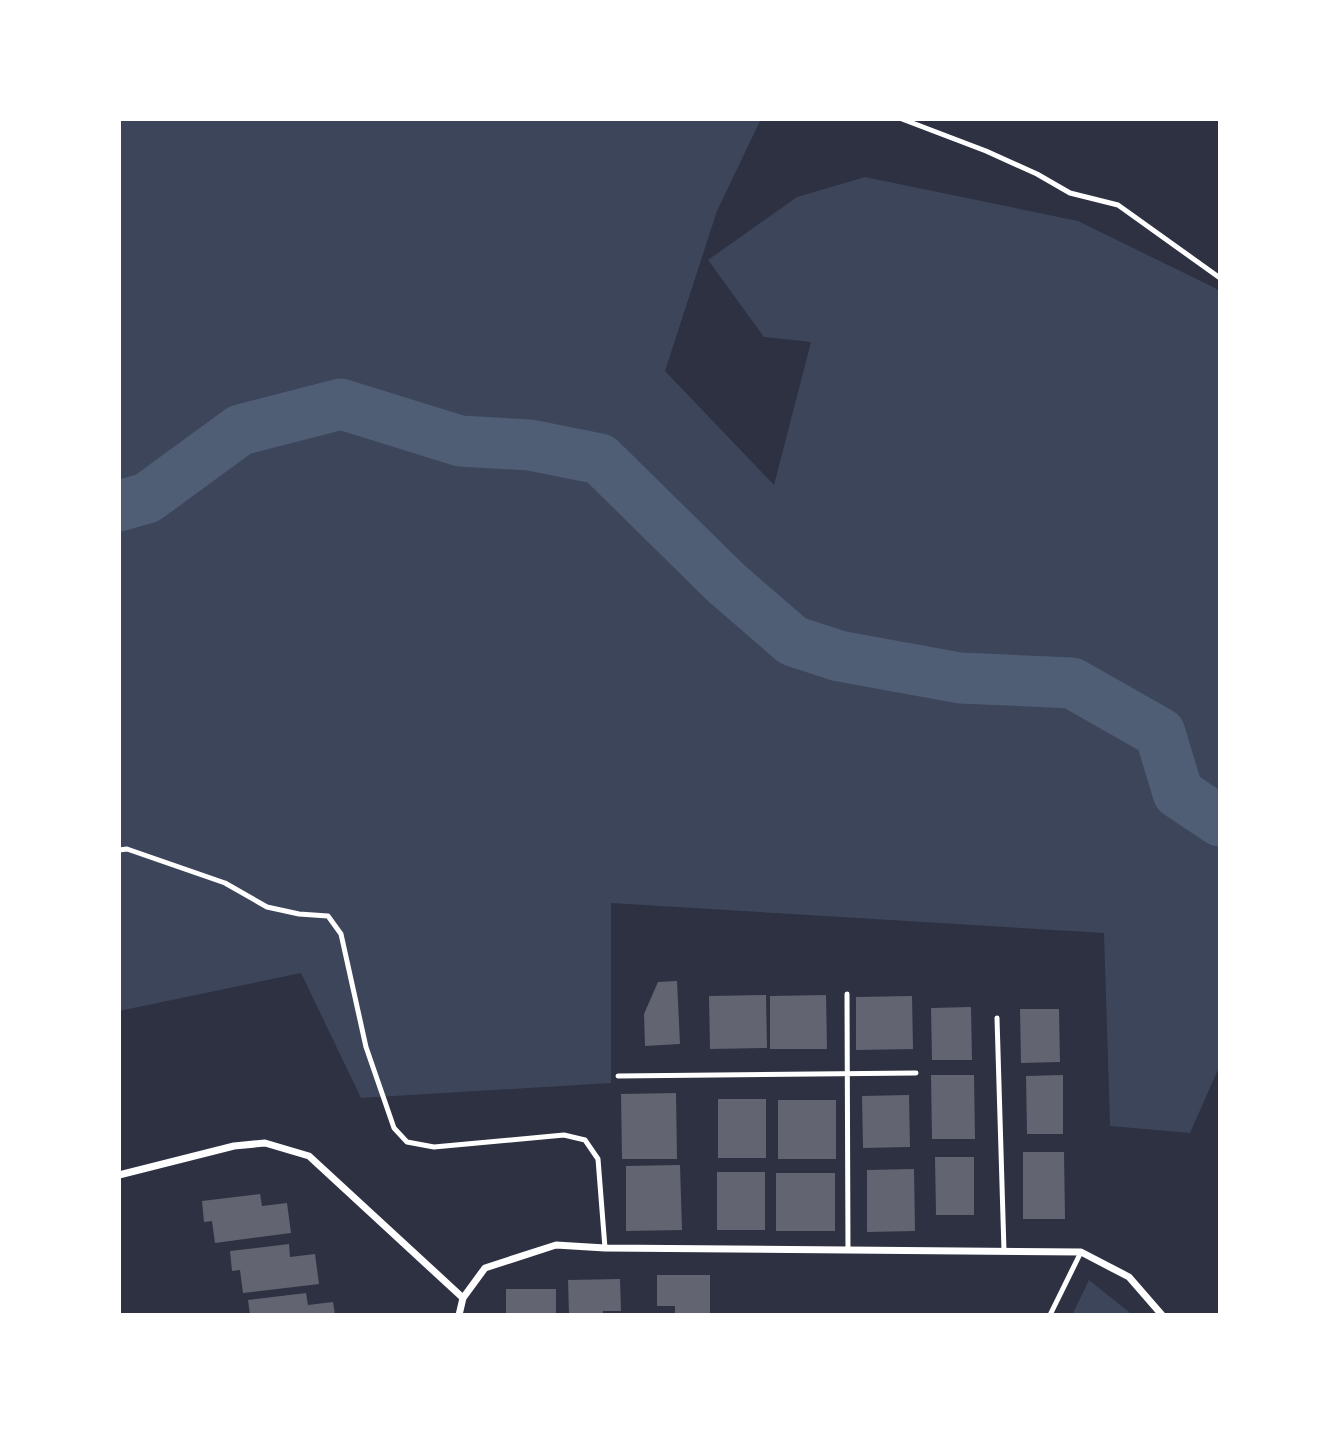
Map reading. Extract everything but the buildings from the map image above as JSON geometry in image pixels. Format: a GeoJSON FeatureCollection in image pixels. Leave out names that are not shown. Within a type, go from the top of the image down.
{"type":"FeatureCollection","features":[{"type":"Feature","properties":{"kind":"street"},"geometry":{"type":"LineString","coordinates":[[119,1175],[234,1146],[265,1143],[309,1156],[463,1298]]}},
{"type":"Feature","properties":{"kind":"street"},"geometry":{"type":"LineString","coordinates":[[459,1315],[463,1298],[485,1268],[556,1245],[605,1248],[1081,1252],[1129,1277],[1162,1315]]}},
{"type":"Feature","properties":{"kind":"lane"},"geometry":{"type":"LineString","coordinates":[[902,119],[986,151],[1037,174],[1070,193],[1118,205],[1220,278]]}},
{"type":"Feature","properties":{"kind":"lane"},"geometry":{"type":"LineString","coordinates":[[119,850],[128,849],[225,883],[267,907],[299,914],[328,916],[341,934],[366,1047],[394,1128],[407,1142],[434,1147],[564,1135],[585,1140],[598,1159],[605,1248]]}},
{"type":"Feature","properties":{"kind":"lane"},"geometry":{"type":"LineString","coordinates":[[847,994],[848,1250]]}},
{"type":"Feature","properties":{"kind":"lane"},"geometry":{"type":"LineString","coordinates":[[997,1018],[1004,1251]]}},
{"type":"Feature","properties":{"kind":"lane"},"geometry":{"type":"LineString","coordinates":[[618,1076],[916,1073]]}},
{"type":"Feature","properties":{"kind":"lane"},"geometry":{"type":"LineString","coordinates":[[1050,1315],[1081,1252]]}},
{"type":"Feature","properties":{"kind":"shaded area"},"geometry":{"type":"Polygon","coordinates":[[[119,119],[761,119],[717,211],[665,371],[774,485],[811,342],[764,337],[708,260],[797,197],[865,177],[1078,221],[1220,292],[1220,1065],[1190,1133],[1110,1126],[1104,933],[611,903],[611,1083],[361,1098],[301,973],[119,1011],[119,119]]]}},
{"type":"Feature","properties":{"kind":"shaded area"},"geometry":{"type":"Polygon","coordinates":[[[1089,1280],[1129,1312],[1131,1315],[1072,1315],[1089,1280]]]}},
{"type":"Feature","properties":{"kind":"waterway"},"geometry":{"type":"LineString","coordinates":[[119,506],[147,498],[240,430],[341,404],[460,441],[530,445],[600,459],[726,583],[793,641],[839,656],[960,678],[1072,683],[1160,733],[1178,793],[1220,821]]}}]}
